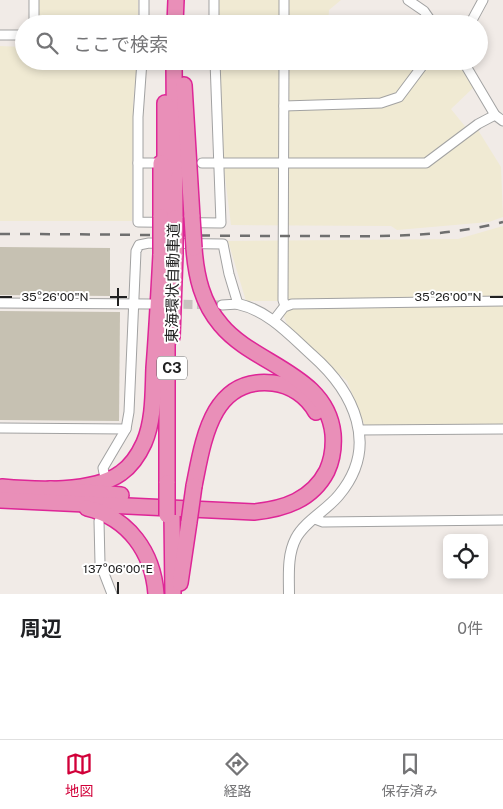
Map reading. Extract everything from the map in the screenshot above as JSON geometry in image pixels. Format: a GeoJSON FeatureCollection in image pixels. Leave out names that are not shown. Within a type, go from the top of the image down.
{"type":"FeatureCollection","features":[{"type":"Feature","properties":{"kind":"highway"},"geometry":{"type":"LineString","coordinates":[[166,0],[166,15]]}},
{"type":"Feature","properties":{"kind":"highway"},"geometry":{"type":"LineString","coordinates":[[176,15],[178,0]]}},
{"type":"Feature","properties":{"kind":"highway"},"geometry":{"type":"LineString","coordinates":[[178,0],[180,15]]}},
{"type":"Feature","properties":{"kind":"highway","name":"東海環状自動車道"},"geometry":{"type":"LineString","coordinates":[[165,70],[170,483],[169,588]]}},
{"type":"Feature","properties":{"kind":"highway","name":"東海環状自動車道"},"geometry":{"type":"LineString","coordinates":[[167,217],[174,70]]}},
{"type":"Feature","properties":{"kind":"highway"},"geometry":{"type":"LineString","coordinates":[[50,496],[128,505],[241,512],[268,511],[286,506],[314,490],[328,470],[332,458],[334,437],[329,415],[324,405],[308,386],[236,340],[220,324],[208,308],[199,287],[194,248],[183,70]]}},
{"type":"Feature","properties":{"kind":"highway"},"geometry":{"type":"LineString","coordinates":[[50,496],[96,483],[121,473],[132,462],[145,442],[153,396],[167,253]]}},
{"type":"Feature","properties":{"kind":"highway"},"geometry":{"type":"LineString","coordinates":[[2,494],[50,496],[240,503],[279,498],[299,489],[310,480],[322,456],[323,430],[314,407],[298,392],[278,383],[256,383],[235,391],[226,398],[212,417],[202,446],[194,486],[189,522],[169,588]]}},
{"type":"Feature","properties":{"kind":"highway"},"geometry":{"type":"LineString","coordinates":[[50,496],[95,510],[119,522],[140,542],[169,588]]}},
{"type":"Feature","properties":{"kind":"street"},"geometry":{"type":"LineString","coordinates":[[34,0],[34,15]]}},
{"type":"Feature","properties":{"kind":"street"},"geometry":{"type":"LineString","coordinates":[[144,0],[144,15]]}},
{"type":"Feature","properties":{"kind":"street"},"geometry":{"type":"LineString","coordinates":[[214,0],[214,15]]}},
{"type":"Feature","properties":{"kind":"street"},"geometry":{"type":"LineString","coordinates":[[284,0],[284,15]]}},
{"type":"Feature","properties":{"kind":"street"},"geometry":{"type":"LineString","coordinates":[[408,0],[426,15]]}},
{"type":"Feature","properties":{"kind":"street"},"geometry":{"type":"LineString","coordinates":[[475,15],[484,0]]}},
{"type":"Feature","properties":{"kind":"street"},"geometry":{"type":"LineString","coordinates":[[0,36],[15,35]]}},
{"type":"Feature","properties":{"kind":"street"},"geometry":{"type":"LineString","coordinates":[[142,70],[138,222],[221,223],[216,70]]}},
{"type":"Feature","properties":{"kind":"street"},"geometry":{"type":"LineString","coordinates":[[274,320],[285,306],[284,70]]}},
{"type":"Feature","properties":{"kind":"street"},"geometry":{"type":"LineString","coordinates":[[284,106],[381,103],[399,97],[419,70]]}},
{"type":"Feature","properties":{"kind":"street"},"geometry":{"type":"LineString","coordinates":[[468,70],[495,116],[503,121]]}},
{"type":"Feature","properties":{"kind":"street"},"geometry":{"type":"LineString","coordinates":[[202,162],[426,163],[478,124],[495,116]]}},
{"type":"Feature","properties":{"kind":"street"},"geometry":{"type":"LineString","coordinates":[[138,163],[155,163]]}},
{"type":"Feature","properties":{"kind":"street"},"geometry":{"type":"LineString","coordinates":[[104,473],[103,468],[126,429],[129,412],[136,251],[139,245],[149,243],[223,244],[228,274],[238,304]]}},
{"type":"Feature","properties":{"kind":"street"},"geometry":{"type":"LineString","coordinates":[[285,306],[503,301]]}},
{"type":"Feature","properties":{"kind":"street"},"geometry":{"type":"LineString","coordinates":[[0,303],[150,304]]}},
{"type":"Feature","properties":{"kind":"street"},"geometry":{"type":"LineString","coordinates":[[222,305],[238,304],[247,306],[274,320],[329,370],[352,403],[360,430],[357,462],[352,475],[341,493],[297,537],[290,556],[289,594]]}},
{"type":"Feature","properties":{"kind":"street"},"geometry":{"type":"LineString","coordinates":[[0,428],[126,429]]}},
{"type":"Feature","properties":{"kind":"street"},"geometry":{"type":"LineString","coordinates":[[360,430],[503,428]]}},
{"type":"Feature","properties":{"kind":"street"},"geometry":{"type":"LineString","coordinates":[[315,518],[322,522],[503,520]]}},
{"type":"Feature","properties":{"kind":"street"},"geometry":{"type":"LineString","coordinates":[[99,521],[100,563],[112,594]]}},
{"type":"Feature","properties":{"kind":"shaded area"},"geometry":{"type":"Polygon","coordinates":[[[38,0],[138,0],[138,15],[37,15],[38,0]]]}},
{"type":"Feature","properties":{"kind":"shaded area"},"geometry":{"type":"Polygon","coordinates":[[[218,0],[341,0],[329,10],[329,15],[219,15],[218,0]]]}},
{"type":"Feature","properties":{"kind":"shaded area"},"geometry":{"type":"Polygon","coordinates":[[[0,46],[15,47],[15,70],[136,70],[133,104],[132,221],[0,221],[0,46]]]}},
{"type":"Feature","properties":{"kind":"shaded area"},"geometry":{"type":"Polygon","coordinates":[[[220,70],[463,70],[474,87],[451,109],[472,135],[478,130],[501,167],[503,217],[489,222],[397,230],[391,226],[231,225],[224,169],[220,70]]]}},
{"type":"Feature","properties":{"kind":"shaded area"},"geometry":{"type":"Polygon","coordinates":[[[503,226],[503,425],[365,426],[347,381],[290,332],[278,301],[246,301],[228,241],[458,239],[503,226]]]}},
{"type":"Feature","properties":{"kind":"shaded area"},"geometry":{"type":"Polygon","coordinates":[[[0,247],[110,248],[110,296],[0,295],[0,247]]]}},
{"type":"Feature","properties":{"kind":"shaded area"},"geometry":{"type":"Polygon","coordinates":[[[0,311],[120,312],[119,421],[0,420],[0,311]]]}},
{"type":"Feature","properties":{"kind":"tunnel"},"geometry":{"type":"LineString","coordinates":[[170,304],[222,305]]}},
{"type":"Feature","properties":{"kind":"railway"},"geometry":{"type":"LineString","coordinates":[[0,234],[379,236],[429,234],[503,222]]}}]}
